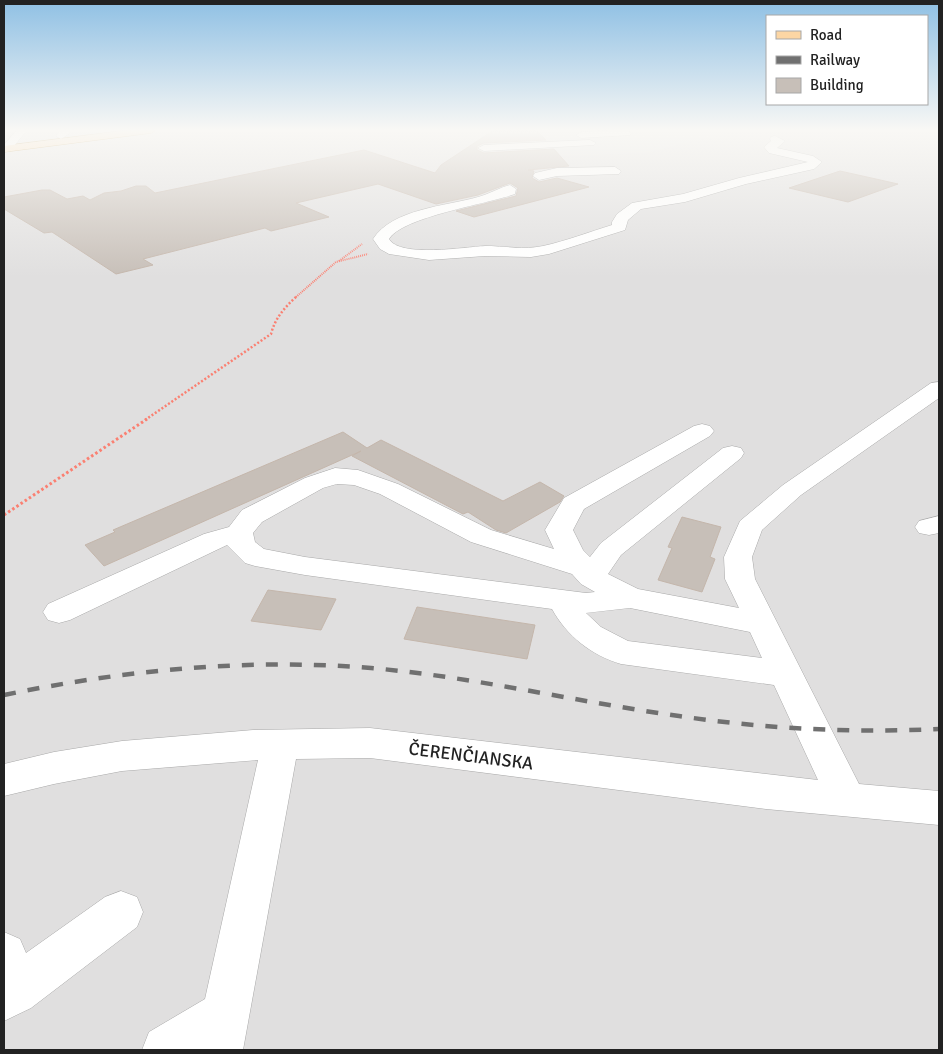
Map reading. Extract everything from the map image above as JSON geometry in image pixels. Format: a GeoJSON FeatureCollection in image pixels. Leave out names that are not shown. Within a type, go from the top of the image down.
{"type":"FeatureCollection","features":[{"type":"Feature","properties":{"kind":"street"},"geometry":{"type":"LineString","coordinates":[[587,179],[596,184]]}},
{"type":"Feature","properties":{"kind":"street"},"geometry":{"type":"LineString","coordinates":[[510,188],[510,191],[494,197],[401,222],[384,233],[381,239],[386,246],[395,251],[429,255],[485,251],[543,251],[620,227],[619,222],[633,203],[685,198],[751,179]]}},
{"type":"Feature","properties":{"kind":"street"},"geometry":{"type":"LineString","coordinates":[[847,800],[740,579],[738,557],[750,527],[792,490],[939,388]]}},
{"type":"Feature","properties":{"kind":"street"},"geometry":{"type":"LineString","coordinates":[[587,572],[571,554],[559,530],[572,504],[702,431]]}},
{"type":"Feature","properties":{"kind":"street"},"geometry":{"type":"LineString","coordinates":[[587,572],[610,549],[732,453]]}},
{"type":"Feature","properties":{"kind":"street"},"geometry":{"type":"LineString","coordinates":[[59,612],[214,540],[239,533],[252,516],[314,483],[335,476],[358,478],[389,489],[481,536],[587,572],[630,598]]}},
{"type":"Feature","properties":{"kind":"street"},"geometry":{"type":"LineString","coordinates":[[239,533],[241,545],[255,556],[305,566],[586,603],[630,598],[761,623]]}},
{"type":"Feature","properties":{"kind":"street"},"geometry":{"type":"LineString","coordinates":[[563,600],[573,619],[590,635],[621,652],[786,674]]}},
{"type":"Feature","properties":{"kind":"street","name":"ČERENČIANSKA"},"geometry":{"type":"LineString","coordinates":[[4,780],[54,768],[122,756],[280,744],[370,743],[756,791],[939,808]]}},
{"type":"Feature","properties":{"kind":"street"},"geometry":{"type":"LineString","coordinates":[[167,1050],[222,1032],[280,744]]}},
{"type":"Feature","properties":{"kind":"street"},"geometry":{"type":"LineString","coordinates":[[7,981],[121,912]]}},
{"type":"Feature","properties":{"kind":"path"},"geometry":{"type":"LineString","coordinates":[[4,515],[271,334],[274,322],[287,305],[336,262],[368,240],[384,233]]}},
{"type":"Feature","properties":{"kind":"path"},"geometry":{"type":"LineString","coordinates":[[336,262],[378,251],[395,251]]}},
{"type":"Feature","properties":{"kind":"shaded area"},"geometry":{"type":"Polygon","coordinates":[[[4,179],[939,179],[939,1050],[4,1050],[4,179]]]}},
{"type":"Feature","properties":{"kind":"building"},"geometry":{"type":"Polygon","coordinates":[[[222,179],[534,179],[539,182],[561,179],[589,187],[474,217],[456,211],[516,196],[518,188],[510,183],[478,195],[436,204],[378,184],[296,203],[329,217],[271,231],[265,228],[143,259],[153,265],[116,274],[52,232],[44,233],[4,209],[4,197],[42,190],[50,190],[67,199],[83,196],[90,200],[104,193],[121,191],[136,186],[146,186],[155,193],[222,179]]]}},
{"type":"Feature","properties":{"kind":"building"},"geometry":{"type":"Polygon","coordinates":[[[815,179],[877,179],[898,184],[848,202],[789,188],[815,179]]]}},
{"type":"Feature","properties":{"kind":"building"},"geometry":{"type":"Polygon","coordinates":[[[343,432],[367,448],[381,440],[503,501],[540,482],[564,496],[560,502],[506,533],[496,530],[468,512],[463,514],[352,456],[361,451],[104,566],[85,545],[115,532],[113,530],[343,432]]]}},
{"type":"Feature","properties":{"kind":"building"},"geometry":{"type":"Polygon","coordinates":[[[682,517],[721,527],[710,557],[715,559],[702,592],[658,580],[672,548],[668,547],[682,517]]]}},
{"type":"Feature","properties":{"kind":"building"},"geometry":{"type":"Polygon","coordinates":[[[268,590],[336,599],[321,630],[251,621],[268,590]]]}},
{"type":"Feature","properties":{"kind":"building"},"geometry":{"type":"Polygon","coordinates":[[[417,607],[535,625],[527,659],[404,639],[417,607]]]}},
{"type":"Feature","properties":{"kind":"railway"},"geometry":{"type":"LineString","coordinates":[[4,695],[95,679],[186,668],[278,664],[325,665],[449,677],[641,710],[744,724],[841,730],[939,729]]}}]}
